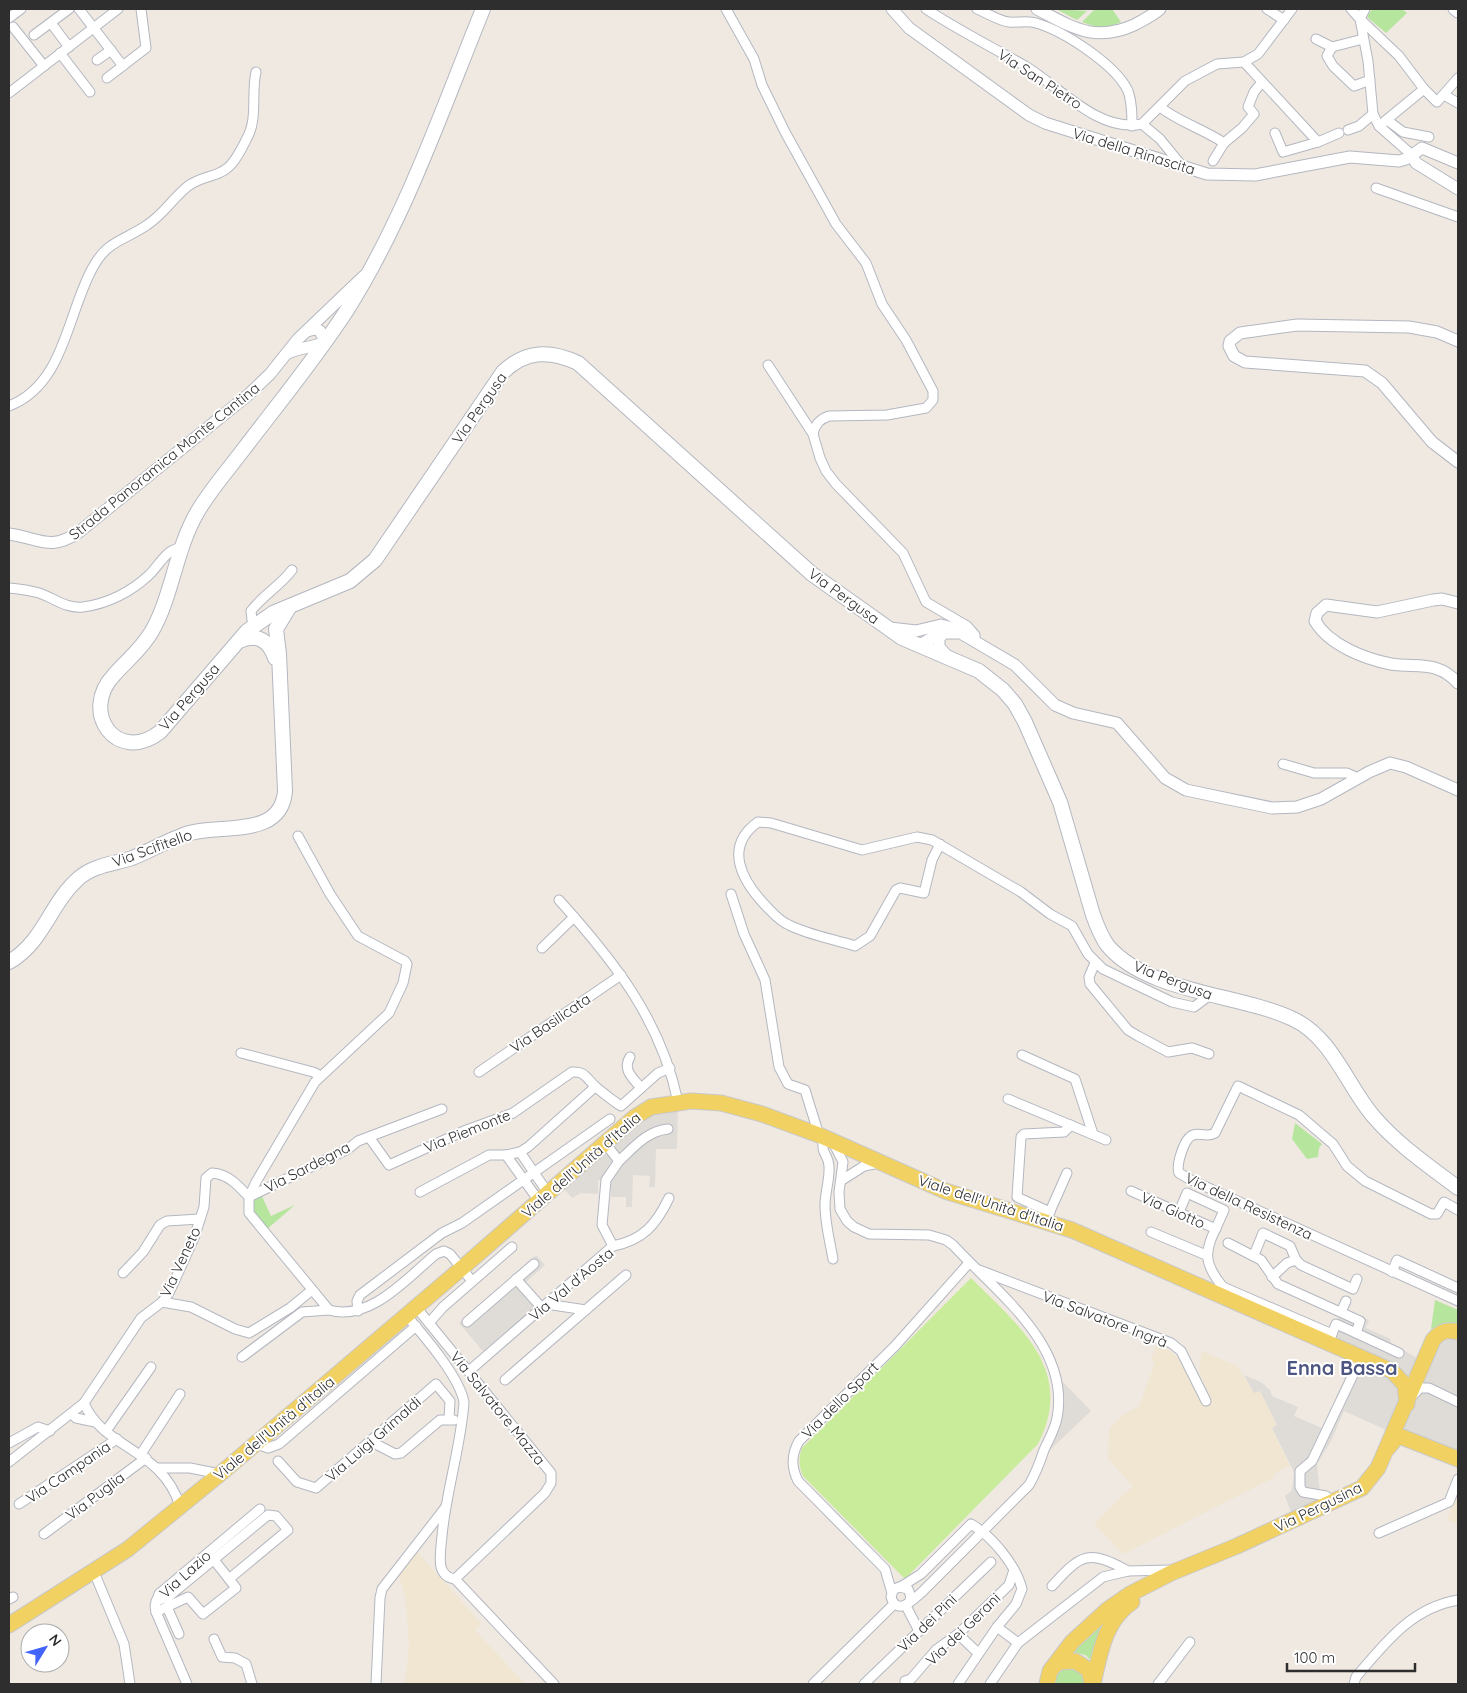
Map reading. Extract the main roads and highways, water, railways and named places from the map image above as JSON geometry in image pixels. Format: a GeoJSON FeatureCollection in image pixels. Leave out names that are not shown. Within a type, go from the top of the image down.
{"type":"FeatureCollection","features":[{"type":"Feature","properties":{"kind":"main road","name":"Via Pergusa"},"geometry":{"type":"LineString","coordinates":[[483,9],[399,214],[372,268],[325,342],[208,496],[180,548],[162,611],[152,631],[144,644],[105,684],[99,705],[104,725],[121,741],[140,743],[150,740],[178,711],[235,643],[258,622],[290,605],[350,581],[375,560],[503,372],[522,357],[544,353],[565,357],[578,363],[812,574],[887,628],[918,646],[991,679],[1015,704],[1026,722],[1060,802],[1093,915],[1108,945],[1128,964],[1210,995],[1281,1014],[1302,1024],[1327,1048],[1362,1101],[1388,1132],[1458,1188]]}},
{"type":"Feature","properties":{"kind":"main road"},"geometry":{"type":"LineString","coordinates":[[272,640],[282,616],[290,605]]}},
{"type":"Feature","properties":{"kind":"main road"},"geometry":{"type":"LineString","coordinates":[[258,622],[272,640]]}},
{"type":"Feature","properties":{"kind":"main road"},"geometry":{"type":"LineString","coordinates":[[235,643],[252,636],[272,640]]}},
{"type":"Feature","properties":{"kind":"main road","name":"Via Scifitello"},"geometry":{"type":"LineString","coordinates":[[9,962],[36,940],[71,887],[91,870],[132,858],[192,832],[258,825],[277,814],[284,801],[285,791],[279,668],[272,640]]}},
{"type":"Feature","properties":{"kind":"main road","name":"Viale dell'Unità d'Italia"},"geometry":{"type":"LineString","coordinates":[[9,1625],[128,1549],[413,1316],[462,1268],[604,1142],[644,1110],[678,1102],[706,1102],[735,1106],[826,1138],[854,1159],[879,1163],[945,1191],[1048,1217],[1072,1230],[1330,1339],[1361,1358],[1392,1371]]}},
{"type":"Feature","properties":{"kind":"main road"},"geometry":{"type":"LineString","coordinates":[[1392,1371],[1407,1370],[1427,1352],[1438,1334],[1450,1330],[1458,1332]]}},
{"type":"Feature","properties":{"kind":"main road","name":"Via Pergusina"},"geometry":{"type":"LineString","coordinates":[[1237,1546],[1362,1488],[1374,1475],[1385,1453],[1427,1352]]}},
{"type":"Feature","properties":{"kind":"main road"},"geometry":{"type":"LineString","coordinates":[[1392,1371],[1405,1385],[1406,1404]]}},
{"type":"Feature","properties":{"kind":"main road"},"geometry":{"type":"LineString","coordinates":[[1399,1422],[1403,1432],[1415,1441]]}},
{"type":"Feature","properties":{"kind":"main road"},"geometry":{"type":"LineString","coordinates":[[1385,1453],[1396,1438],[1415,1441],[1458,1459]]}},
{"type":"Feature","properties":{"kind":"main road"},"geometry":{"type":"LineString","coordinates":[[1050,1674],[1072,1642],[1107,1610],[1130,1594],[1173,1571],[1237,1546]]}},
{"type":"Feature","properties":{"kind":"main road"},"geometry":{"type":"LineString","coordinates":[[1093,1684],[1102,1646],[1112,1622],[1124,1608],[1237,1546]]}},
{"type":"Feature","properties":{"kind":"main road"},"geometry":{"type":"LineString","coordinates":[[1040,1684],[1059,1662],[1076,1661],[1089,1670],[1093,1684]]}},
{"type":"Feature","properties":{"kind":"district","name":"Enna Bassa"},"geometry":{"type":"Point","coordinates":[1342,1367]}}]}
